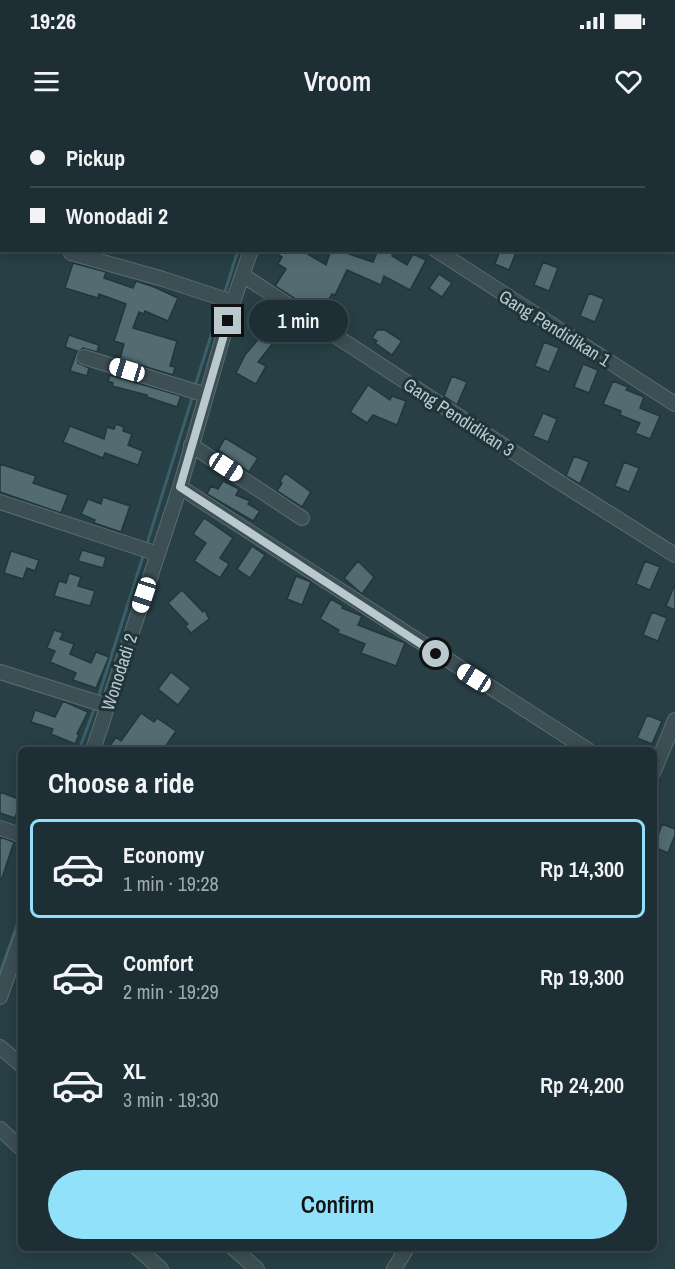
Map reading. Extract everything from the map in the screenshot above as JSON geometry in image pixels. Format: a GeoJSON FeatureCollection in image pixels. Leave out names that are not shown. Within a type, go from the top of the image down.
{"type":"FeatureCollection","features":[{"type":"Feature","properties":{"kind":"street","name":"Wonodadi 2"},"geometry":{"type":"LineString","coordinates":[[94,747],[180,487],[233,302],[244,276],[250,252]]}},
{"type":"Feature","properties":{"kind":"street","name":"Gang Pendidikan 1"},"geometry":{"type":"LineString","coordinates":[[439,252],[675,404]]}},
{"type":"Feature","properties":{"kind":"street"},"geometry":{"type":"LineString","coordinates":[[71,253],[233,302]]}},
{"type":"Feature","properties":{"kind":"street","name":"Gang Pendidikan 3"},"geometry":{"type":"LineString","coordinates":[[244,276],[675,555]]}},
{"type":"Feature","properties":{"kind":"street"},"geometry":{"type":"LineString","coordinates":[[84,357],[206,395]]}},
{"type":"Feature","properties":{"kind":"street"},"geometry":{"type":"LineString","coordinates":[[191,445],[302,518]]}},
{"type":"Feature","properties":{"kind":"street"},"geometry":{"type":"LineString","coordinates":[[180,487],[583,747]]}},
{"type":"Feature","properties":{"kind":"street"},"geometry":{"type":"LineString","coordinates":[[0,502],[157,554]]}},
{"type":"Feature","properties":{"kind":"street"},"geometry":{"type":"LineString","coordinates":[[0,672],[106,705]]}},
{"type":"Feature","properties":{"kind":"street"},"geometry":{"type":"LineString","coordinates":[[657,764],[675,720]]}},
{"type":"Feature","properties":{"kind":"street"},"geometry":{"type":"LineString","coordinates":[[0,828],[18,834]]}},
{"type":"Feature","properties":{"kind":"street"},"geometry":{"type":"LineString","coordinates":[[0,997],[18,946]]}},
{"type":"Feature","properties":{"kind":"street"},"geometry":{"type":"LineString","coordinates":[[0,1047],[18,1062]]}},
{"type":"Feature","properties":{"kind":"street"},"geometry":{"type":"LineString","coordinates":[[0,1129],[18,1145]]}},
{"type":"Feature","properties":{"kind":"street"},"geometry":{"type":"LineString","coordinates":[[140,1251],[161,1269]]}},
{"type":"Feature","properties":{"kind":"street"},"geometry":{"type":"LineString","coordinates":[[236,1251],[257,1269]]}},
{"type":"Feature","properties":{"kind":"street"},"geometry":{"type":"LineString","coordinates":[[394,1269],[405,1251]]}},
{"type":"Feature","properties":{"kind":"building"},"geometry":{"type":"Polygon","coordinates":[[[275,252],[304,252],[326,265],[330,252],[350,252],[349,254],[373,262],[377,252],[393,252],[392,256],[407,265],[413,254],[426,260],[410,290],[384,276],[381,285],[347,270],[335,295],[332,294],[325,306],[313,299],[308,307],[275,286],[286,269],[278,264],[282,257],[275,252]]]}},
{"type":"Feature","properties":{"kind":"building"},"geometry":{"type":"Polygon","coordinates":[[[499,252],[516,252],[509,270],[495,264],[499,252]]]}},
{"type":"Feature","properties":{"kind":"building"},"geometry":{"type":"Polygon","coordinates":[[[543,262],[558,268],[549,291],[534,285],[543,262]]]}},
{"type":"Feature","properties":{"kind":"building"},"geometry":{"type":"Polygon","coordinates":[[[73,263],[106,272],[104,278],[133,288],[136,281],[178,298],[168,321],[145,311],[144,314],[139,312],[133,328],[177,341],[170,366],[175,367],[173,375],[120,359],[124,344],[114,341],[126,304],[99,294],[98,298],[65,288],[73,263]]]}},
{"type":"Feature","properties":{"kind":"building"},"geometry":{"type":"Polygon","coordinates":[[[439,274],[452,283],[442,297],[429,288],[439,274]]]}},
{"type":"Feature","properties":{"kind":"building"},"geometry":{"type":"Polygon","coordinates":[[[589,293],[604,299],[595,322],[580,316],[589,293]]]}},
{"type":"Feature","properties":{"kind":"building"},"geometry":{"type":"Polygon","coordinates":[[[266,301],[292,318],[279,339],[277,338],[258,362],[266,366],[256,384],[236,373],[245,355],[266,330],[253,322],[266,301]]]}},
{"type":"Feature","properties":{"kind":"building"},"geometry":{"type":"Polygon","coordinates":[[[377,330],[385,330],[402,341],[392,355],[375,343],[377,341],[372,338],[377,330]]]}},
{"type":"Feature","properties":{"kind":"building"},"geometry":{"type":"Polygon","coordinates":[[[69,335],[99,345],[97,352],[83,348],[76,354],[78,363],[89,368],[87,376],[70,371],[77,351],[65,347],[69,335]]]}},
{"type":"Feature","properties":{"kind":"building"},"geometry":{"type":"Polygon","coordinates":[[[544,342],[559,348],[549,372],[535,366],[544,342]]]}},
{"type":"Feature","properties":{"kind":"building"},"geometry":{"type":"Polygon","coordinates":[[[583,364],[598,370],[589,393],[574,387],[583,364]]]}},
{"type":"Feature","properties":{"kind":"building"},"geometry":{"type":"Polygon","coordinates":[[[110,375],[181,396],[177,407],[147,397],[147,395],[112,386],[113,383],[108,381],[110,375]]]}},
{"type":"Feature","properties":{"kind":"building"},"geometry":{"type":"Polygon","coordinates":[[[452,376],[467,382],[457,405],[444,396],[452,376]]]}},
{"type":"Feature","properties":{"kind":"building"},"geometry":{"type":"Polygon","coordinates":[[[613,381],[628,387],[626,390],[644,397],[640,408],[660,416],[650,439],[635,433],[640,423],[620,415],[621,411],[603,404],[613,381]]]}},
{"type":"Feature","properties":{"kind":"building"},"geometry":{"type":"Polygon","coordinates":[[[368,385],[390,400],[392,396],[406,401],[397,425],[373,415],[367,423],[350,412],[368,385]]]}},
{"type":"Feature","properties":{"kind":"building"},"geometry":{"type":"Polygon","coordinates":[[[543,413],[557,419],[548,442],[533,436],[543,413]]]}},
{"type":"Feature","properties":{"kind":"building"},"geometry":{"type":"Polygon","coordinates":[[[116,424],[124,427],[123,431],[132,434],[128,445],[143,451],[138,465],[105,453],[103,458],[63,442],[70,426],[104,439],[107,427],[114,429],[116,424]]]}},
{"type":"Feature","properties":{"kind":"building"},"geometry":{"type":"Polygon","coordinates":[[[225,438],[258,458],[249,472],[218,450],[225,438]]]}},
{"type":"Feature","properties":{"kind":"building"},"geometry":{"type":"Polygon","coordinates":[[[574,456],[589,462],[580,484],[566,476],[574,456]]]}},
{"type":"Feature","properties":{"kind":"building"},"geometry":{"type":"Polygon","coordinates":[[[624,462],[639,468],[629,492],[615,486],[624,462]]]}},
{"type":"Feature","properties":{"kind":"building"},"geometry":{"type":"Polygon","coordinates":[[[0,464],[36,476],[33,483],[68,495],[61,513],[0,492],[0,464]]]}},
{"type":"Feature","properties":{"kind":"building"},"geometry":{"type":"Polygon","coordinates":[[[285,473],[311,492],[302,507],[277,491],[285,473]]]}},
{"type":"Feature","properties":{"kind":"building"},"geometry":{"type":"Polygon","coordinates":[[[223,481],[239,489],[236,495],[250,501],[248,504],[260,511],[253,521],[207,494],[211,486],[218,489],[223,481]]]}},
{"type":"Feature","properties":{"kind":"building"},"geometry":{"type":"Polygon","coordinates":[[[103,497],[130,506],[121,532],[94,523],[95,520],[81,514],[88,499],[101,504],[103,497]]]}},
{"type":"Feature","properties":{"kind":"building"},"geometry":{"type":"Polygon","coordinates":[[[204,518],[233,538],[220,558],[229,564],[220,578],[194,561],[206,543],[193,534],[204,518]]]}},
{"type":"Feature","properties":{"kind":"building"},"geometry":{"type":"Polygon","coordinates":[[[252,546],[265,555],[250,578],[237,569],[252,546]]]}},
{"type":"Feature","properties":{"kind":"building"},"geometry":{"type":"Polygon","coordinates":[[[82,550],[106,557],[103,568],[78,561],[82,550]]]}},
{"type":"Feature","properties":{"kind":"building"},"geometry":{"type":"Polygon","coordinates":[[[11,551],[39,560],[35,571],[27,568],[23,579],[4,573],[11,551]]]}},
{"type":"Feature","properties":{"kind":"building"},"geometry":{"type":"Polygon","coordinates":[[[358,561],[374,577],[362,594],[344,578],[358,561]]]}},
{"type":"Feature","properties":{"kind":"building"},"geometry":{"type":"Polygon","coordinates":[[[645,561],[660,567],[650,590],[636,584],[645,561]]]}},
{"type":"Feature","properties":{"kind":"building"},"geometry":{"type":"Polygon","coordinates":[[[69,573],[81,577],[78,586],[95,591],[90,606],[54,596],[59,581],[66,583],[69,573]]]}},
{"type":"Feature","properties":{"kind":"building"},"geometry":{"type":"Polygon","coordinates":[[[296,576],[311,582],[302,605],[287,599],[296,576]]]}},
{"type":"Feature","properties":{"kind":"building"},"geometry":{"type":"Polygon","coordinates":[[[675,584],[675,610],[666,606],[675,584]]]}},
{"type":"Feature","properties":{"kind":"building"},"geometry":{"type":"Polygon","coordinates":[[[182,590],[203,612],[205,610],[209,619],[191,633],[185,626],[188,624],[168,603],[182,590]]]}},
{"type":"Feature","properties":{"kind":"building"},"geometry":{"type":"Polygon","coordinates":[[[331,599],[343,606],[342,608],[362,616],[358,625],[405,643],[396,666],[361,653],[365,644],[338,633],[339,630],[320,619],[331,599]]]}},
{"type":"Feature","properties":{"kind":"building"},"geometry":{"type":"Polygon","coordinates":[[[652,612],[667,618],[658,641],[643,635],[652,612]]]}},
{"type":"Feature","properties":{"kind":"building"},"geometry":{"type":"Polygon","coordinates":[[[54,630],[63,633],[60,639],[74,644],[70,654],[91,663],[96,652],[109,657],[96,688],[73,680],[76,673],[50,662],[55,651],[47,648],[54,630]]]}},
{"type":"Feature","properties":{"kind":"building"},"geometry":{"type":"Polygon","coordinates":[[[171,672],[191,688],[178,705],[158,689],[171,672]]]}},
{"type":"Feature","properties":{"kind":"building"},"geometry":{"type":"Polygon","coordinates":[[[63,701],[88,712],[77,734],[79,735],[75,744],[51,734],[53,729],[31,722],[35,710],[55,717],[63,701]]]}},
{"type":"Feature","properties":{"kind":"building"},"geometry":{"type":"Polygon","coordinates":[[[141,713],[154,722],[157,718],[176,731],[165,747],[109,747],[116,737],[121,741],[141,713]]]}},
{"type":"Feature","properties":{"kind":"building"},"geometry":{"type":"Polygon","coordinates":[[[647,715],[662,721],[652,744],[637,738],[647,715]]]}},
{"type":"Feature","properties":{"kind":"building"},"geometry":{"type":"Polygon","coordinates":[[[0,792],[18,799],[15,818],[0,813],[0,792]]]}},
{"type":"Feature","properties":{"kind":"building"},"geometry":{"type":"Polygon","coordinates":[[[662,824],[675,829],[668,853],[657,848],[657,838],[662,824]]]}},
{"type":"Feature","properties":{"kind":"building"},"geometry":{"type":"Polygon","coordinates":[[[0,837],[14,842],[2,878],[0,878],[0,837]]]}},
{"type":"Feature","properties":{"kind":"waterway"},"geometry":{"type":"LineString","coordinates":[[224,295],[237,252]]}},
{"type":"Feature","properties":{"kind":"waterway"},"geometry":{"type":"LineString","coordinates":[[195,386],[221,304]]}},
{"type":"Feature","properties":{"kind":"waterway"},"geometry":{"type":"LineString","coordinates":[[146,547],[193,395]]}},
{"type":"Feature","properties":{"kind":"waterway"},"geometry":{"type":"LineString","coordinates":[[98,698],[144,553]]}},
{"type":"Feature","properties":{"kind":"waterway"},"geometry":{"type":"LineString","coordinates":[[80,747],[95,707]]}},
{"type":"Feature","properties":{"kind":"waterway"},"geometry":{"type":"LineString","coordinates":[[0,973],[18,922]]}},
{"type":"Feature","properties":{"kind":"route"},"geometry":{"type":"LineString","coordinates":[[228,321],[180,487],[436,654]]}}]}
